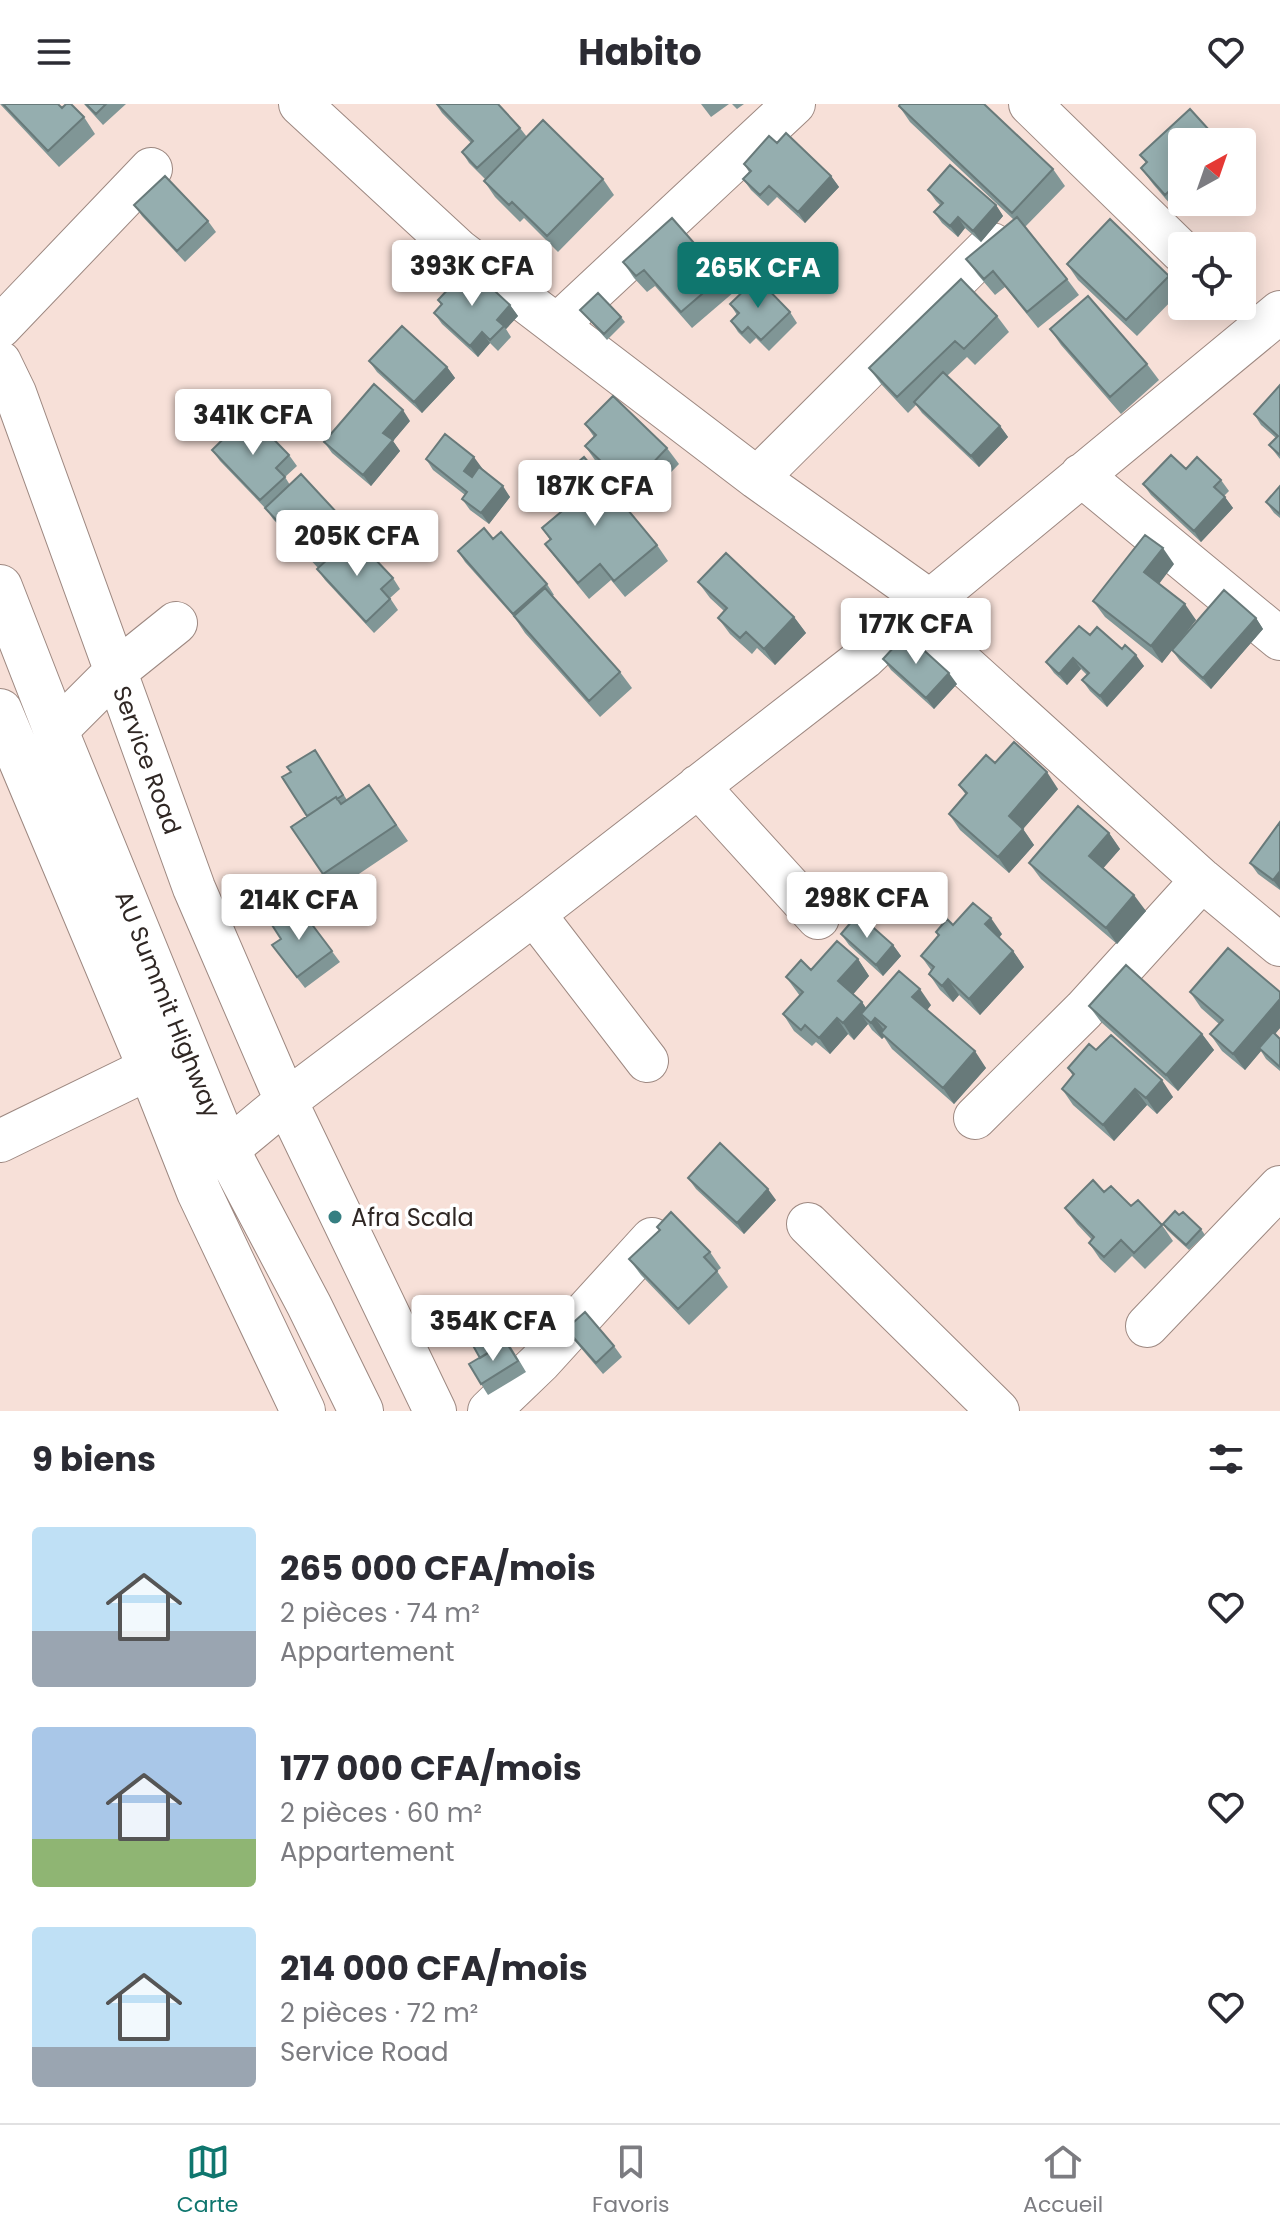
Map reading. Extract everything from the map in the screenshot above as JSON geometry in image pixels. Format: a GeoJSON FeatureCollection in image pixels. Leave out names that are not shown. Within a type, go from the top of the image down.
{"type":"FeatureCollection","features":[{"type":"Feature","properties":{"kind":"main road","name":"AU Summit Highway"},"geometry":{"type":"LineString","coordinates":[[0,587],[227,1150],[361,1411]]}},
{"type":"Feature","properties":{"kind":"main road","name":"AU Summit Highway"},"geometry":{"type":"LineString","coordinates":[[0,711],[199,1192],[292,1406]]}},
{"type":"Feature","properties":{"kind":"street"},"geometry":{"type":"LineString","coordinates":[[300,104],[458,250],[757,478],[920,608],[1202,880],[1280,945]]}},
{"type":"Feature","properties":{"kind":"street"},"geometry":{"type":"LineString","coordinates":[[557,325],[794,104]]}},
{"type":"Feature","properties":{"kind":"street"},"geometry":{"type":"LineString","coordinates":[[1030,104],[1168,238]]}},
{"type":"Feature","properties":{"kind":"street"},"geometry":{"type":"LineString","coordinates":[[0,327],[151,169]]}},
{"type":"Feature","properties":{"kind":"street"},"geometry":{"type":"LineString","coordinates":[[757,478],[992,244]]}},
{"type":"Feature","properties":{"kind":"street"},"geometry":{"type":"LineString","coordinates":[[227,1150],[286,1101],[534,914],[864,658],[1081,475],[1259,315]]}},
{"type":"Feature","properties":{"kind":"street","name":"Service Road"},"geometry":{"type":"LineString","coordinates":[[0,362],[15,393],[194,888],[286,1101],[435,1411]]}},
{"type":"Feature","properties":{"kind":"street"},"geometry":{"type":"LineString","coordinates":[[1081,475],[1280,639]]}},
{"type":"Feature","properties":{"kind":"street"},"geometry":{"type":"LineString","coordinates":[[56,731],[115,672],[176,623]]}},
{"type":"Feature","properties":{"kind":"street"},"geometry":{"type":"LineString","coordinates":[[698,786],[818,918]]}},
{"type":"Feature","properties":{"kind":"street"},"geometry":{"type":"LineString","coordinates":[[975,1118],[1084,1010],[1202,880]]}},
{"type":"Feature","properties":{"kind":"street"},"geometry":{"type":"LineString","coordinates":[[534,914],[647,1061]]}},
{"type":"Feature","properties":{"kind":"street"},"geometry":{"type":"LineString","coordinates":[[0,1141],[150,1068]]}},
{"type":"Feature","properties":{"kind":"street"},"geometry":{"type":"LineString","coordinates":[[1147,1326],[1280,1187]]}},
{"type":"Feature","properties":{"kind":"street"},"geometry":{"type":"LineString","coordinates":[[808,1224],[998,1411]]}},
{"type":"Feature","properties":{"kind":"street"},"geometry":{"type":"LineString","coordinates":[[489,1411],[540,1362],[652,1239]]}},
{"type":"Feature","properties":{"kind":"building"},"geometry":{"type":"Polygon","coordinates":[[[3,104],[58,104],[62,108],[71,104],[84,117],[48,151],[3,104]]]}},
{"type":"Feature","properties":{"kind":"building"},"geometry":{"type":"Polygon","coordinates":[[[86,104],[106,104],[96,114],[86,104]]]}},
{"type":"Feature","properties":{"kind":"building"},"geometry":{"type":"Polygon","coordinates":[[[437,104],[498,104],[520,128],[477,168],[462,152],[473,141],[437,104]]]}},
{"type":"Feature","properties":{"kind":"building"},"geometry":{"type":"Polygon","coordinates":[[[900,104],[984,104],[1053,169],[1012,213],[900,104]]]}},
{"type":"Feature","properties":{"kind":"building"},"geometry":{"type":"Polygon","coordinates":[[[1190,109],[1207,128],[1169,128],[1190,109]]]}},
{"type":"Feature","properties":{"kind":"building"},"geometry":{"type":"Polygon","coordinates":[[[543,120],[603,179],[547,236],[512,202],[509,205],[484,181],[543,120]]]}},
{"type":"Feature","properties":{"kind":"building"},"geometry":{"type":"Polygon","coordinates":[[[1168,129],[1168,192],[1165,195],[1141,168],[1147,162],[1140,155],[1168,129]]]}},
{"type":"Feature","properties":{"kind":"building"},"geometry":{"type":"Polygon","coordinates":[[[786,133],[831,176],[798,212],[769,186],[760,195],[743,179],[751,171],[744,164],[769,136],[777,143],[786,133]]]}},
{"type":"Feature","properties":{"kind":"building"},"geometry":{"type":"Polygon","coordinates":[[[950,165],[996,205],[973,231],[958,217],[950,226],[934,212],[943,203],[928,190],[950,165]]]}},
{"type":"Feature","properties":{"kind":"building"},"geometry":{"type":"Polygon","coordinates":[[[165,176],[208,221],[177,251],[134,205],[165,176]]]}},
{"type":"Feature","properties":{"kind":"building"},"geometry":{"type":"Polygon","coordinates":[[[1017,217],[1067,279],[1027,312],[993,271],[984,279],[966,259],[1017,217]]]}},
{"type":"Feature","properties":{"kind":"building"},"geometry":{"type":"Polygon","coordinates":[[[672,218],[723,276],[681,312],[644,270],[636,276],[623,262],[672,218]]]}},
{"type":"Feature","properties":{"kind":"building"},"geometry":{"type":"Polygon","coordinates":[[[1110,219],[1168,277],[1126,320],[1067,264],[1110,219]]]}},
{"type":"Feature","properties":{"kind":"building"},"geometry":{"type":"Polygon","coordinates":[[[469,267],[510,305],[497,320],[504,326],[490,340],[482,332],[470,346],[434,313],[442,304],[438,300],[469,267]]]}},
{"type":"Feature","properties":{"kind":"building"},"geometry":{"type":"Polygon","coordinates":[[[757,278],[790,312],[761,340],[748,327],[742,333],[731,321],[739,313],[730,304],[757,278]]]}},
{"type":"Feature","properties":{"kind":"building"},"geometry":{"type":"Polygon","coordinates":[[[961,279],[997,316],[964,349],[955,341],[897,397],[869,368],[961,279]]]}},
{"type":"Feature","properties":{"kind":"building"},"geometry":{"type":"Polygon","coordinates":[[[598,293],[621,317],[604,334],[580,310],[598,293]]]}},
{"type":"Feature","properties":{"kind":"building"},"geometry":{"type":"Polygon","coordinates":[[[1088,296],[1147,364],[1110,397],[1050,329],[1088,296]]]}},
{"type":"Feature","properties":{"kind":"building"},"geometry":{"type":"Polygon","coordinates":[[[402,326],[447,367],[414,402],[369,361],[402,326]]]}},
{"type":"Feature","properties":{"kind":"building"},"geometry":{"type":"Polygon","coordinates":[[[943,372],[1000,426],[971,456],[914,402],[943,372]]]}},
{"type":"Feature","properties":{"kind":"building"},"geometry":{"type":"Polygon","coordinates":[[[374,384],[403,410],[383,433],[393,440],[363,475],[324,442],[374,384]]]}},
{"type":"Feature","properties":{"kind":"building"},"geometry":{"type":"Polygon","coordinates":[[[1280,385],[1280,455],[1269,445],[1278,436],[1254,414],[1280,385]]]}},
{"type":"Feature","properties":{"kind":"building"},"geometry":{"type":"Polygon","coordinates":[[[613,396],[667,448],[629,488],[585,446],[596,435],[585,424],[613,396]]]}},
{"type":"Feature","properties":{"kind":"building"},"geometry":{"type":"Polygon","coordinates":[[[249,414],[289,455],[276,468],[285,477],[260,500],[212,450],[249,414]]]}},
{"type":"Feature","properties":{"kind":"building"},"geometry":{"type":"Polygon","coordinates":[[[445,434],[474,457],[464,471],[472,477],[479,467],[503,486],[481,513],[462,499],[467,492],[426,459],[445,434]]]}},
{"type":"Feature","properties":{"kind":"building"},"geometry":{"type":"Polygon","coordinates":[[[1171,455],[1186,469],[1197,457],[1221,480],[1214,487],[1225,497],[1194,531],[1143,484],[1171,455]]]}},
{"type":"Feature","properties":{"kind":"building"},"geometry":{"type":"Polygon","coordinates":[[[584,457],[657,545],[614,581],[600,564],[578,583],[545,544],[551,539],[542,528],[574,501],[557,480],[584,457]]]}},
{"type":"Feature","properties":{"kind":"building"},"geometry":{"type":"Polygon","coordinates":[[[301,474],[339,515],[323,530],[334,542],[314,560],[265,508],[301,474]]]}},
{"type":"Feature","properties":{"kind":"building"},"geometry":{"type":"Polygon","coordinates":[[[1280,486],[1280,514],[1266,502],[1280,486]]]}},
{"type":"Feature","properties":{"kind":"building"},"geometry":{"type":"Polygon","coordinates":[[[484,528],[493,539],[501,532],[547,584],[513,614],[458,551],[484,528]]]}},
{"type":"Feature","properties":{"kind":"building"},"geometry":{"type":"Polygon","coordinates":[[[1145,535],[1163,548],[1144,572],[1185,604],[1151,646],[1093,601],[1145,535]]]}},
{"type":"Feature","properties":{"kind":"building"},"geometry":{"type":"Polygon","coordinates":[[[353,536],[393,578],[381,589],[390,599],[366,622],[317,569],[353,536]]]}},
{"type":"Feature","properties":{"kind":"building"},"geometry":{"type":"Polygon","coordinates":[[[726,553],[794,617],[764,649],[746,632],[740,638],[718,618],[727,608],[698,582],[726,553]]]}},
{"type":"Feature","properties":{"kind":"building"},"geometry":{"type":"Polygon","coordinates":[[[545,588],[620,672],[589,701],[514,616],[545,588]]]}},
{"type":"Feature","properties":{"kind":"building"},"geometry":{"type":"Polygon","coordinates":[[[1224,590],[1256,618],[1203,678],[1172,650],[1224,590]]]}},
{"type":"Feature","properties":{"kind":"building"},"geometry":{"type":"Polygon","coordinates":[[[1079,626],[1090,635],[1097,627],[1122,649],[1125,645],[1136,655],[1100,696],[1082,680],[1089,673],[1073,658],[1059,674],[1046,662],[1079,626]]]}},
{"type":"Feature","properties":{"kind":"building"},"geometry":{"type":"Polygon","coordinates":[[[906,634],[949,673],[926,698],[883,659],[906,634]]]}},
{"type":"Feature","properties":{"kind":"building"},"geometry":{"type":"Polygon","coordinates":[[[1014,742],[1047,772],[1009,816],[1023,829],[998,857],[949,814],[967,793],[959,785],[986,755],[995,763],[1014,742]]]}},
{"type":"Feature","properties":{"kind":"building"},"geometry":{"type":"Polygon","coordinates":[[[315,750],[343,795],[307,816],[282,777],[291,772],[287,767],[315,750]]]}},
{"type":"Feature","properties":{"kind":"building"},"geometry":{"type":"Polygon","coordinates":[[[369,785],[396,825],[323,874],[291,827],[336,797],[341,804],[369,785]]]}},
{"type":"Feature","properties":{"kind":"building"},"geometry":{"type":"Polygon","coordinates":[[[1078,806],[1109,833],[1089,856],[1134,895],[1106,928],[1029,863],[1078,806]]]}},
{"type":"Feature","properties":{"kind":"building"},"geometry":{"type":"Polygon","coordinates":[[[1280,822],[1280,871],[1273,880],[1250,863],[1280,822]]]}},
{"type":"Feature","properties":{"kind":"building"},"geometry":{"type":"Polygon","coordinates":[[[973,903],[991,918],[985,924],[1013,951],[969,999],[948,979],[942,986],[929,974],[934,967],[921,956],[939,935],[936,932],[947,919],[953,925],[973,903]]]}},
{"type":"Feature","properties":{"kind":"building"},"geometry":{"type":"Polygon","coordinates":[[[298,906],[332,951],[297,977],[272,945],[281,939],[272,925],[298,906]]]}},
{"type":"Feature","properties":{"kind":"building"},"geometry":{"type":"Polygon","coordinates":[[[858,914],[893,945],[876,965],[841,934],[858,914]]]}},
{"type":"Feature","properties":{"kind":"building"},"geometry":{"type":"Polygon","coordinates":[[[837,941],[858,959],[838,981],[862,1002],[843,1023],[837,1018],[819,1038],[805,1025],[801,1030],[783,1014],[803,992],[786,977],[801,960],[811,970],[837,941]]]}},
{"type":"Feature","properties":{"kind":"building"},"geometry":{"type":"Polygon","coordinates":[[[1228,948],[1280,992],[1280,999],[1233,1054],[1210,1034],[1223,1020],[1190,992],[1228,948]]]}},
{"type":"Feature","properties":{"kind":"building"},"geometry":{"type":"Polygon","coordinates":[[[1126,965],[1202,1034],[1166,1075],[1089,1006],[1126,965]]]}},
{"type":"Feature","properties":{"kind":"building"},"geometry":{"type":"Polygon","coordinates":[[[899,971],[920,989],[912,997],[975,1051],[943,1088],[881,1033],[886,1027],[875,1018],[871,1023],[861,1014],[899,971]]]}},
{"type":"Feature","properties":{"kind":"building"},"geometry":{"type":"Polygon","coordinates":[[[1273,1032],[1280,1039],[1280,1067],[1259,1048],[1273,1032]]]}},
{"type":"Feature","properties":{"kind":"building"},"geometry":{"type":"Polygon","coordinates":[[[1111,1035],[1162,1080],[1146,1098],[1135,1089],[1103,1125],[1062,1089],[1074,1074],[1068,1068],[1089,1044],[1096,1050],[1111,1035]]]}},
{"type":"Feature","properties":{"kind":"building"},"geometry":{"type":"Polygon","coordinates":[[[720,1143],[768,1189],[737,1223],[688,1178],[720,1143]]]}},
{"type":"Feature","properties":{"kind":"building"},"geometry":{"type":"Polygon","coordinates":[[[1093,1180],[1104,1192],[1111,1186],[1131,1206],[1138,1200],[1162,1225],[1134,1253],[1121,1240],[1104,1257],[1089,1243],[1094,1237],[1065,1208],[1093,1180]]]}},
{"type":"Feature","properties":{"kind":"building"},"geometry":{"type":"Polygon","coordinates":[[[1175,1211],[1179,1215],[1183,1212],[1201,1229],[1186,1245],[1163,1224],[1175,1211]]]}},
{"type":"Feature","properties":{"kind":"building"},"geometry":{"type":"Polygon","coordinates":[[[671,1212],[710,1252],[704,1257],[717,1271],[678,1309],[629,1259],[660,1230],[657,1227],[671,1212]]]}},
{"type":"Feature","properties":{"kind":"building"},"geometry":{"type":"Polygon","coordinates":[[[585,1312],[614,1346],[596,1363],[566,1329],[585,1312]]]}},
{"type":"Feature","properties":{"kind":"building"},"geometry":{"type":"Polygon","coordinates":[[[498,1327],[509,1345],[506,1342],[480,1358],[471,1342],[498,1327]]]}},
{"type":"Feature","properties":{"kind":"building"},"geometry":{"type":"Polygon","coordinates":[[[506,1342],[518,1361],[481,1384],[469,1364],[506,1342]]]}},
{"type":"Feature","properties":{"kind":"place","name":"Afra Scala"},"geometry":{"type":"Point","coordinates":[335,1217]}}]}
